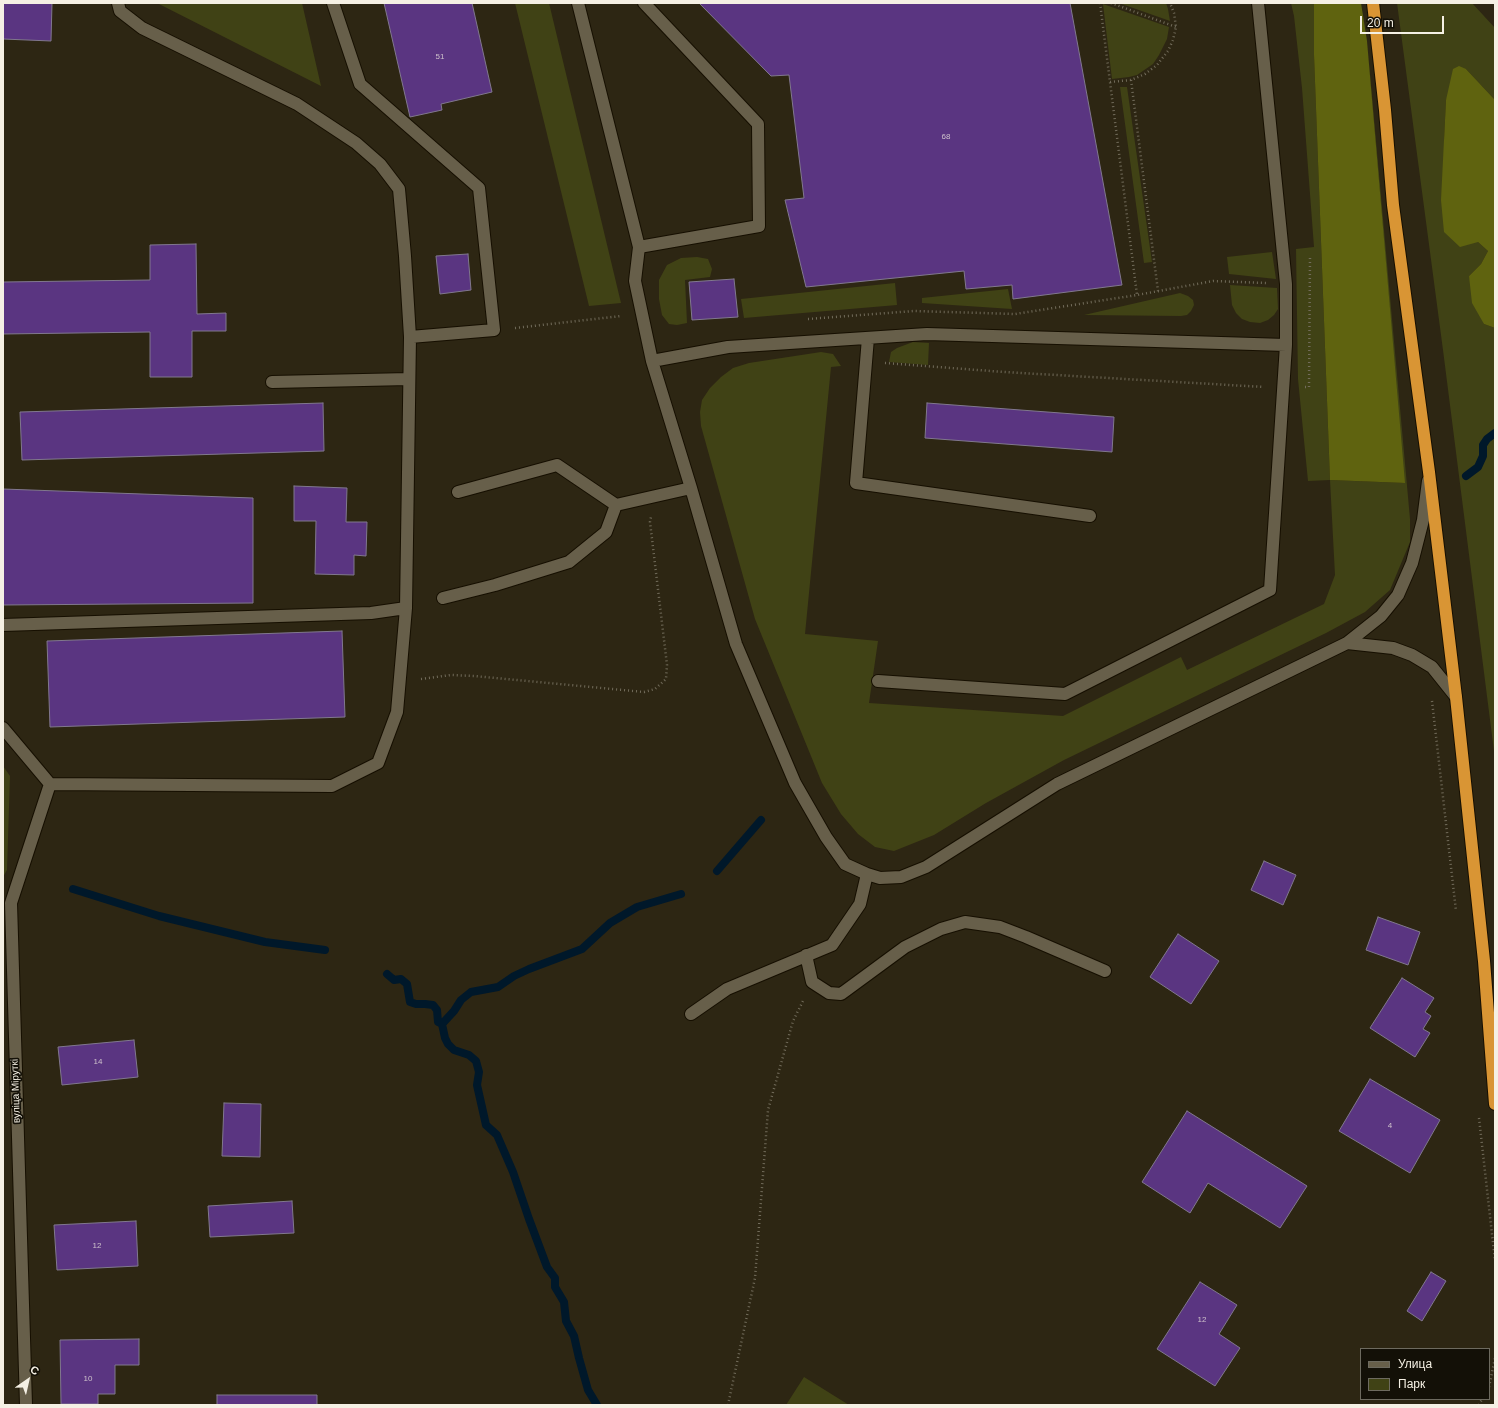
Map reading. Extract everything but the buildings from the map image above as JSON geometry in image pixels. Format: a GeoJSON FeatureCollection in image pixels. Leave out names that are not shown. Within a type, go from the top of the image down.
{"type":"FeatureCollection","features":[{"type":"Feature","properties":{"kind":"highway"},"geometry":{"type":"LineString","coordinates":[[1373,3],[1385,110],[1393,205],[1429,472],[1456,697],[1484,961],[1495,1104]]}},
{"type":"Feature","properties":{"kind":"street"},"geometry":{"type":"LineString","coordinates":[[3,728],[50,784],[332,786],[378,763],[397,712],[401,682],[406,608],[410,337],[399,189],[380,164],[356,143],[297,104],[142,28],[120,11],[118,3]]}},
{"type":"Feature","properties":{"kind":"street"},"geometry":{"type":"LineString","coordinates":[[333,3],[360,84],[479,188],[494,330],[410,337]]}},
{"type":"Feature","properties":{"kind":"street"},"geometry":{"type":"LineString","coordinates":[[578,3],[639,248],[635,281],[652,361],[691,488],[736,644],[795,783],[826,837],[845,864],[880,878],[901,877],[926,866],[1057,784],[1347,643],[1381,616],[1398,595],[1412,562],[1423,520],[1429,472]]}},
{"type":"Feature","properties":{"kind":"street"},"geometry":{"type":"LineString","coordinates":[[639,248],[759,226],[758,124],[644,3]]}},
{"type":"Feature","properties":{"kind":"street"},"geometry":{"type":"LineString","coordinates":[[878,681],[1066,694],[1270,590],[1284,388],[1286,284],[1258,3]]}},
{"type":"Feature","properties":{"kind":"street"},"geometry":{"type":"LineString","coordinates":[[652,361],[728,347],[926,334],[1286,345]]}},
{"type":"Feature","properties":{"kind":"street"},"geometry":{"type":"LineString","coordinates":[[868,338],[856,484],[1090,516]]}},
{"type":"Feature","properties":{"kind":"street"},"geometry":{"type":"LineString","coordinates":[[272,382],[409,379]]}},
{"type":"Feature","properties":{"kind":"street"},"geometry":{"type":"LineString","coordinates":[[458,492],[556,465],[616,505],[691,488]]}},
{"type":"Feature","properties":{"kind":"street"},"geometry":{"type":"LineString","coordinates":[[443,598],[495,585],[569,562],[606,532],[616,505]]}},
{"type":"Feature","properties":{"kind":"street"},"geometry":{"type":"LineString","coordinates":[[3,625],[371,613],[406,608]]}},
{"type":"Feature","properties":{"kind":"street"},"geometry":{"type":"LineString","coordinates":[[1347,643],[1393,648],[1412,655],[1432,667],[1456,697]]}},
{"type":"Feature","properties":{"kind":"street","name":"вуліца Міруткі"},"geometry":{"type":"LineString","coordinates":[[26,1405],[11,903],[50,784]]}},
{"type":"Feature","properties":{"kind":"street"},"geometry":{"type":"LineString","coordinates":[[691,1014],[727,989],[832,945],[860,904],[867,874]]}},
{"type":"Feature","properties":{"kind":"street"},"geometry":{"type":"LineString","coordinates":[[806,955],[812,982],[829,993],[841,994],[905,948],[941,929],[965,922],[1000,927],[1106,971]]}},
{"type":"Feature","properties":{"kind":"path"},"geometry":{"type":"LineString","coordinates":[[1100,3],[1137,294]]}},
{"type":"Feature","properties":{"kind":"path"},"geometry":{"type":"LineString","coordinates":[[1112,3],[1176,27]]}},
{"type":"Feature","properties":{"kind":"path"},"geometry":{"type":"LineString","coordinates":[[1110,82],[1130,80],[1145,74],[1157,65],[1168,51],[1173,40],[1176,27],[1174,13],[1170,3]]}},
{"type":"Feature","properties":{"kind":"path"},"geometry":{"type":"LineString","coordinates":[[1130,80],[1158,291]]}},
{"type":"Feature","properties":{"kind":"path"},"geometry":{"type":"LineString","coordinates":[[865,362],[1004,372],[1284,388],[1309,387],[1310,258]]}},
{"type":"Feature","properties":{"kind":"path"},"geometry":{"type":"LineString","coordinates":[[803,319],[914,311],[1015,314],[1213,281],[1286,284]]}},
{"type":"Feature","properties":{"kind":"path"},"geometry":{"type":"LineString","coordinates":[[494,330],[626,316]]}},
{"type":"Feature","properties":{"kind":"path"},"geometry":{"type":"LineString","coordinates":[[401,682],[451,675],[644,692],[655,689],[666,679],[667,665],[650,522],[655,496]]}},
{"type":"Feature","properties":{"kind":"path"},"geometry":{"type":"LineString","coordinates":[[728,1405],[755,1278],[768,1110],[793,1021],[812,982]]}},
{"type":"Feature","properties":{"kind":"path"},"geometry":{"type":"LineString","coordinates":[[1490,1381],[1495,1358]]}},
{"type":"Feature","properties":{"kind":"green space"},"geometry":{"type":"Polygon","coordinates":[[[157,3],[302,3],[321,86],[157,3]]]}},
{"type":"Feature","properties":{"kind":"green space"},"geometry":{"type":"Polygon","coordinates":[[[515,3],[549,3],[621,303],[589,306],[515,3]]]}},
{"type":"Feature","properties":{"kind":"green space"},"geometry":{"type":"Polygon","coordinates":[[[1119,3],[1166,3],[1170,21],[1119,3]]]}},
{"type":"Feature","properties":{"kind":"green space"},"geometry":{"type":"Polygon","coordinates":[[[1291,3],[1315,3],[1314,55],[1330,480],[1308,481],[1298,379],[1296,249],[1314,247],[1302,88],[1294,16],[1291,3]]]}},
{"type":"Feature","properties":{"kind":"green space"},"geometry":{"type":"Polygon","coordinates":[[[1397,3],[1472,3],[1495,28],[1495,100],[1466,69],[1446,100],[1444,141],[1478,242],[1488,251],[1481,264],[1469,276],[1484,324],[1495,328],[1495,759],[1443,350],[1397,3]]]}},
{"type":"Feature","properties":{"kind":"green space"},"geometry":{"type":"Polygon","coordinates":[[[1103,4],[1169,27],[1167,39],[1153,64],[1137,75],[1112,79],[1103,4]]]}},
{"type":"Feature","properties":{"kind":"green space"},"geometry":{"type":"Polygon","coordinates":[[[1367,41],[1410,519],[1410,542],[1390,590],[1365,612],[1326,633],[1064,760],[986,803],[934,835],[894,851],[875,847],[858,834],[841,814],[822,783],[755,619],[701,426],[700,412],[702,400],[710,388],[733,368],[749,363],[821,352],[833,354],[841,366],[831,367],[805,634],[878,641],[869,703],[1063,716],[1181,657],[1187,670],[1324,604],[1335,575],[1330,480],[1404,483],[1367,41]]]}},
{"type":"Feature","properties":{"kind":"green space"},"geometry":{"type":"Polygon","coordinates":[[[1120,87],[1127,87],[1152,262],[1144,263],[1120,87]]]}},
{"type":"Feature","properties":{"kind":"green space"},"geometry":{"type":"Polygon","coordinates":[[[1272,252],[1276,279],[1229,274],[1227,257],[1272,252]]]}},
{"type":"Feature","properties":{"kind":"green space"},"geometry":{"type":"Polygon","coordinates":[[[697,257],[708,259],[712,269],[710,277],[685,280],[687,323],[677,325],[669,324],[662,315],[659,299],[659,280],[667,265],[681,258],[697,257]]]}},
{"type":"Feature","properties":{"kind":"green space"},"geometry":{"type":"Polygon","coordinates":[[[895,283],[897,305],[744,318],[741,299],[895,283]]]}},
{"type":"Feature","properties":{"kind":"green space"},"geometry":{"type":"Polygon","coordinates":[[[1230,285],[1277,288],[1278,309],[1268,320],[1260,323],[1242,319],[1236,313],[1232,305],[1230,285]]]}},
{"type":"Feature","properties":{"kind":"green space"},"geometry":{"type":"Polygon","coordinates":[[[1008,289],[1012,309],[922,303],[922,298],[1008,289]]]}},
{"type":"Feature","properties":{"kind":"green space"},"geometry":{"type":"Polygon","coordinates":[[[1180,293],[1193,300],[1194,305],[1187,315],[1084,315],[1180,293]]]}},
{"type":"Feature","properties":{"kind":"green space"},"geometry":{"type":"Polygon","coordinates":[[[913,342],[929,343],[928,365],[889,362],[891,352],[913,342]]]}},
{"type":"Feature","properties":{"kind":"green space"},"geometry":{"type":"Polygon","coordinates":[[[3,766],[10,776],[7,870],[3,877],[3,766]]]}},
{"type":"Feature","properties":{"kind":"green space"},"geometry":{"type":"Polygon","coordinates":[[[804,1377],[849,1405],[786,1405],[804,1377]]]}},
{"type":"Feature","properties":{"kind":"shaded area"},"geometry":{"type":"Polygon","coordinates":[[[1314,3],[1361,3],[1367,41],[1405,483],[1330,480],[1314,55],[1314,3]]]}},
{"type":"Feature","properties":{"kind":"shaded area"},"geometry":{"type":"Polygon","coordinates":[[[1459,66],[1466,69],[1495,100],[1495,328],[1484,324],[1472,303],[1469,276],[1481,264],[1488,251],[1478,242],[1460,247],[1444,232],[1441,200],[1446,100],[1453,69],[1459,66]]]}},
{"type":"Feature","properties":{"kind":"waterway"},"geometry":{"type":"LineString","coordinates":[[1466,476],[1478,467],[1483,456],[1483,445],[1487,439],[1495,433]]}},
{"type":"Feature","properties":{"kind":"waterway"},"geometry":{"type":"LineString","coordinates":[[717,871],[761,820]]}},
{"type":"Feature","properties":{"kind":"waterway"},"geometry":{"type":"LineString","coordinates":[[73,889],[159,916],[265,942],[325,950]]}},
{"type":"Feature","properties":{"kind":"waterway"},"geometry":{"type":"LineString","coordinates":[[597,1405],[588,1390],[574,1336],[566,1321],[564,1302],[555,1287],[555,1278],[547,1267],[513,1172],[497,1135],[486,1125],[477,1085],[479,1072],[476,1061],[469,1055],[454,1050],[448,1044],[442,1024],[454,1011],[461,1000],[471,992],[498,987],[514,976],[529,969],[582,949],[610,923],[637,907],[681,894]]}},
{"type":"Feature","properties":{"kind":"waterway"},"geometry":{"type":"LineString","coordinates":[[387,974],[394,980],[401,979],[407,984],[410,1002],[416,1004],[433,1005],[437,1010],[438,1022],[442,1024]]}}]}
